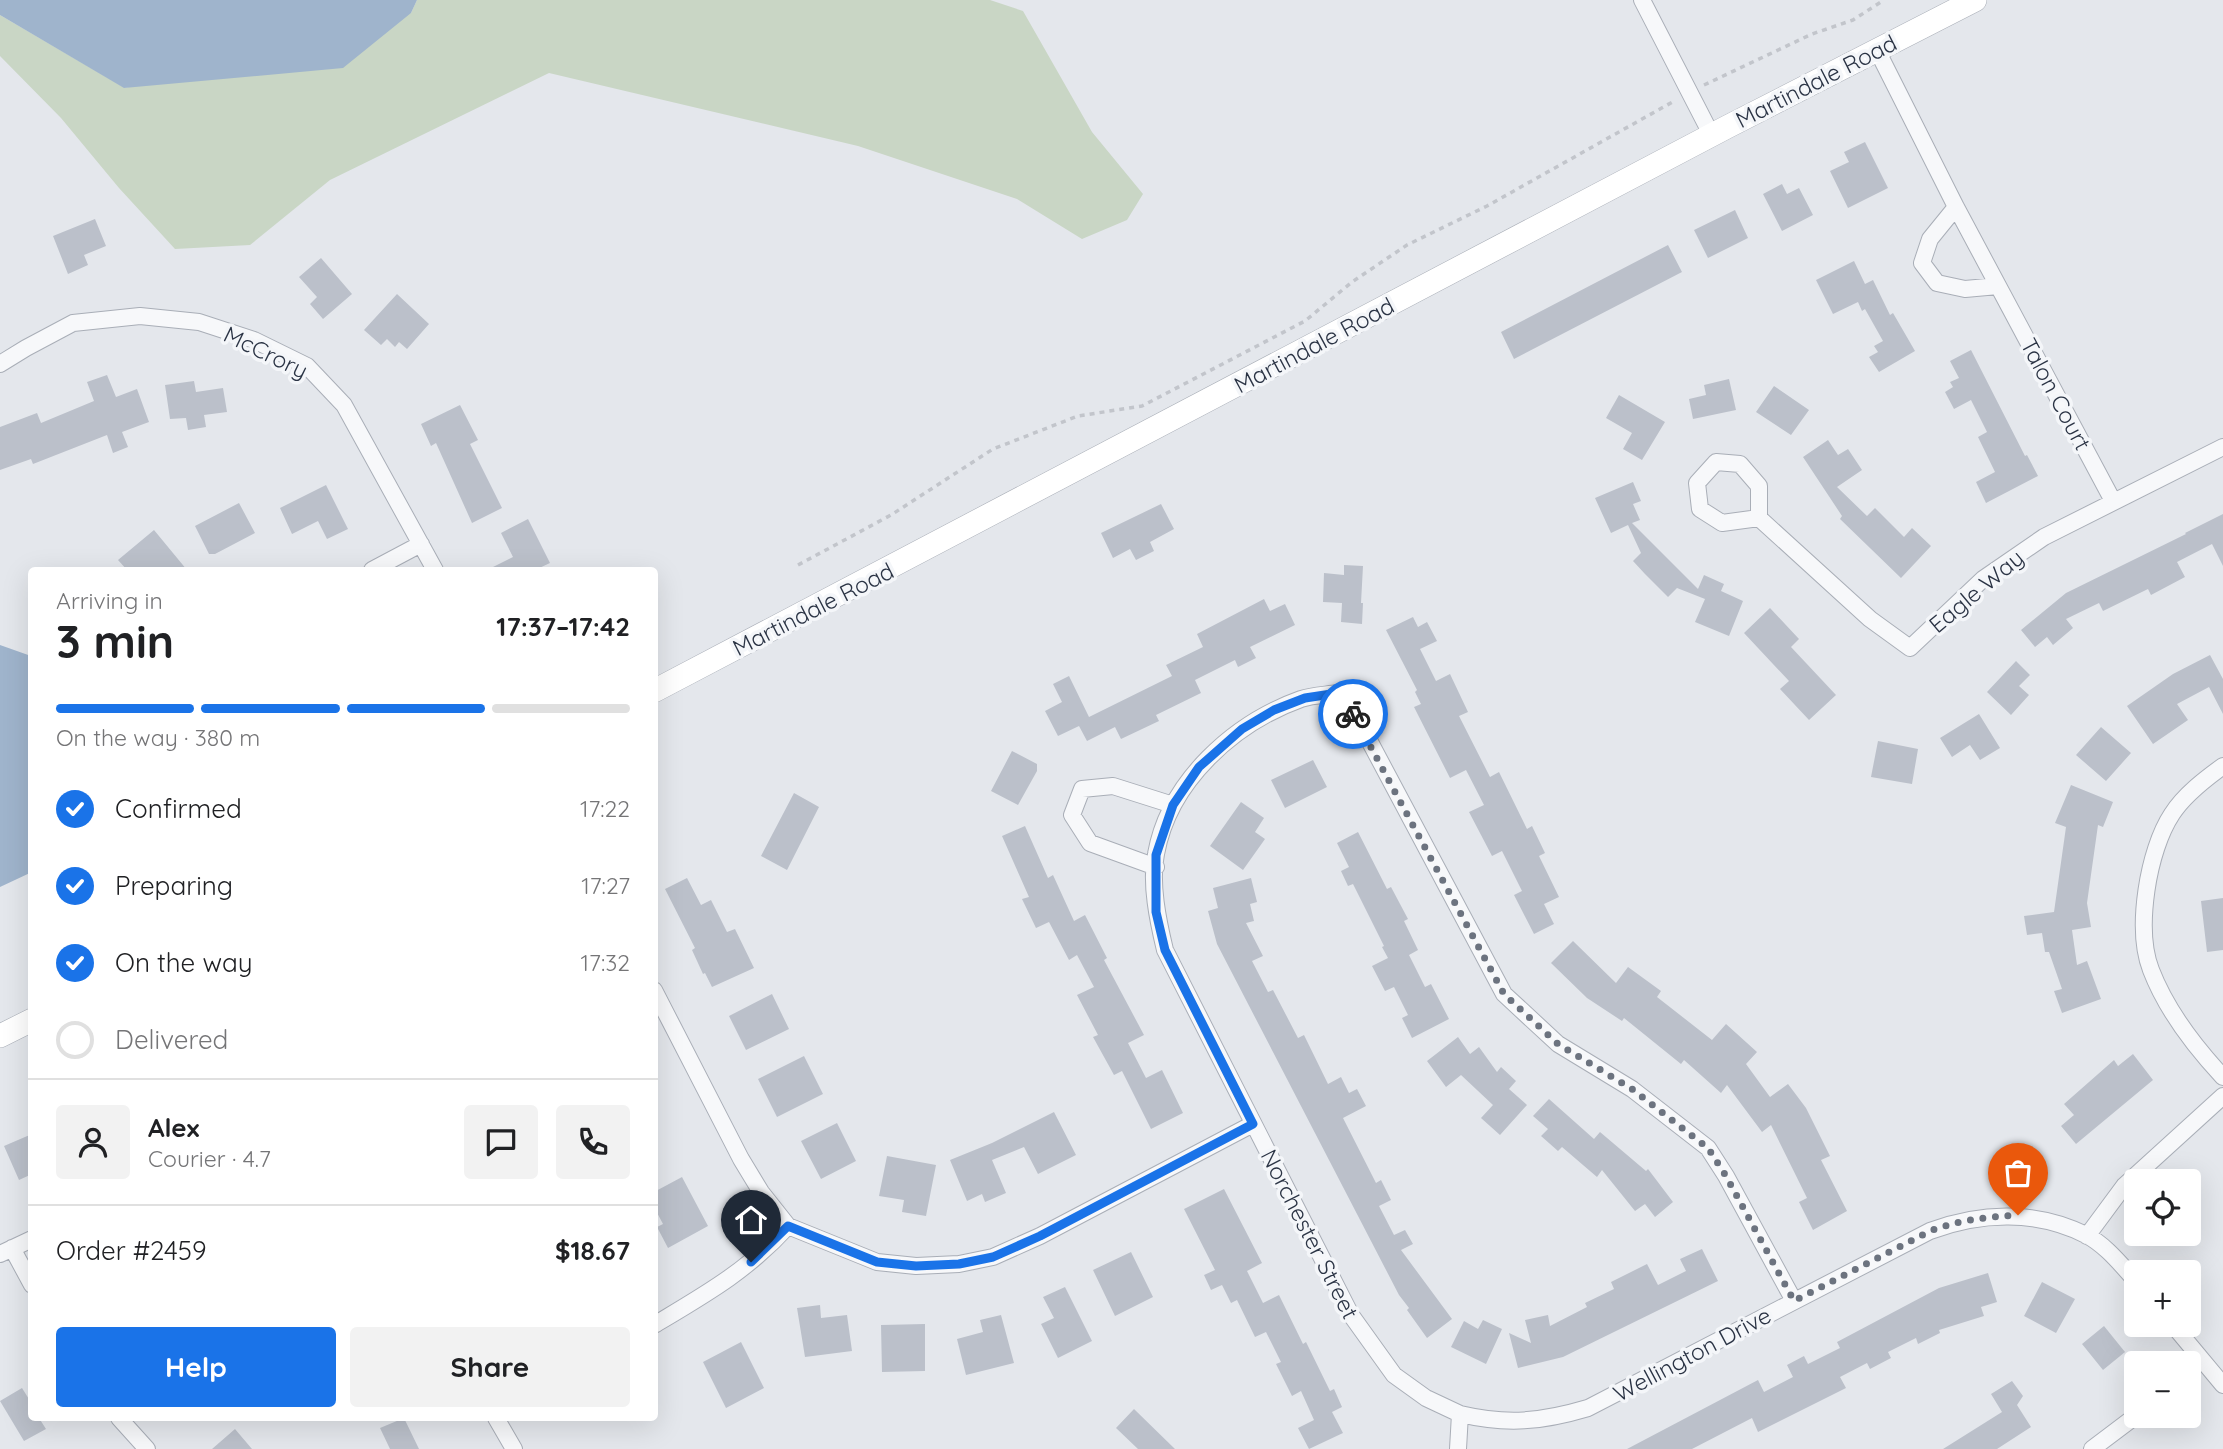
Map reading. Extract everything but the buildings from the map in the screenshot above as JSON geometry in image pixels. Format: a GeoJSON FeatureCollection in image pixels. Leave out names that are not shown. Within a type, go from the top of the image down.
{"type":"FeatureCollection","features":[{"type":"Feature","properties":{"kind":"street"},"geometry":{"type":"LineString","coordinates":[[1642,0],[1712,136]]}},
{"type":"Feature","properties":{"kind":"street","name":"Martindale Road"},"geometry":{"type":"LineString","coordinates":[[658,689],[1975,0]]}},
{"type":"Feature","properties":{"kind":"street","name":"Talon Court"},"geometry":{"type":"LineString","coordinates":[[1877,50],[1956,207],[2113,501]]}},
{"type":"Feature","properties":{"kind":"street"},"geometry":{"type":"LineString","coordinates":[[1956,207],[1930,239],[1922,263],[1937,283],[1965,289],[1998,286]]}},
{"type":"Feature","properties":{"kind":"street","name":"McCrory"},"geometry":{"type":"LineString","coordinates":[[0,364],[73,323],[140,316],[199,322],[254,340],[307,366],[344,405],[433,567]]}},
{"type":"Feature","properties":{"kind":"street","name":"Eagle Way"},"geometry":{"type":"LineString","coordinates":[[1759,518],[1870,619],[1910,648],[1983,579],[2044,537],[2223,447]]}},
{"type":"Feature","properties":{"kind":"street"},"geometry":{"type":"LineString","coordinates":[[1716,462],[1740,464],[1759,486],[1759,518],[1722,523],[1700,509],[1697,483],[1716,462]]}},
{"type":"Feature","properties":{"kind":"street"},"geometry":{"type":"LineString","coordinates":[[378,567],[421,544]]}},
{"type":"Feature","properties":{"kind":"street","name":"Norchester Street"},"geometry":{"type":"LineString","coordinates":[[1460,1414],[1426,1398],[1394,1375],[1351,1315],[1165,950],[1156,912],[1156,855],[1163,831],[1173,805],[1199,767],[1242,729],[1274,710],[1305,698],[1338,693],[1362,727],[1504,994],[1558,1044],[1632,1089],[1708,1148],[1794,1301]]}},
{"type":"Feature","properties":{"kind":"street"},"geometry":{"type":"LineString","coordinates":[[2223,766],[2202,781],[2172,814],[2157,847],[2146,888],[2145,930],[2150,968],[2173,1011],[2223,1077]]}},
{"type":"Feature","properties":{"kind":"street"},"geometry":{"type":"LineString","coordinates":[[1156,867],[1090,844],[1072,815],[1082,789],[1113,786],[1173,805]]}},
{"type":"Feature","properties":{"kind":"street"},"geometry":{"type":"LineString","coordinates":[[658,998],[741,1159],[761,1192],[788,1226],[877,1262],[916,1266],[993,1257],[1040,1236],[1253,1124]]}},
{"type":"Feature","properties":{"kind":"street"},"geometry":{"type":"LineString","coordinates":[[0,1037],[28,1022]]}},
{"type":"Feature","properties":{"kind":"street"},"geometry":{"type":"LineString","coordinates":[[2087,1236],[2124,1186],[2223,1096]]}},
{"type":"Feature","properties":{"kind":"street","name":"Wellington Drive"},"geometry":{"type":"LineString","coordinates":[[1460,1414],[1485,1420],[1531,1421],[1588,1408],[1930,1231],[1953,1223],[1981,1217],[2018,1215],[2049,1222],[2087,1236],[2124,1268]]}},
{"type":"Feature","properties":{"kind":"street"},"geometry":{"type":"LineString","coordinates":[[658,1323],[738,1274],[765,1251],[788,1226]]}},
{"type":"Feature","properties":{"kind":"street"},"geometry":{"type":"LineString","coordinates":[[28,1241],[6,1251],[28,1280]]}},
{"type":"Feature","properties":{"kind":"street"},"geometry":{"type":"LineString","coordinates":[[2183,1337],[2223,1385]]}},
{"type":"Feature","properties":{"kind":"street"},"geometry":{"type":"LineString","coordinates":[[1458,1449],[1460,1414]]}},
{"type":"Feature","properties":{"kind":"street"},"geometry":{"type":"LineString","coordinates":[[122,1421],[147,1449]]}},
{"type":"Feature","properties":{"kind":"street"},"geometry":{"type":"LineString","coordinates":[[498,1421],[514,1449]]}},
{"type":"Feature","properties":{"kind":"street"},"geometry":{"type":"LineString","coordinates":[[2092,1449],[2124,1425]]}},
{"type":"Feature","properties":{"kind":"path"},"geometry":{"type":"LineString","coordinates":[[798,565],[891,515],[993,449],[1078,416],[1142,406],[1305,321],[1352,282],[1407,245],[1487,206],[1690,93],[1812,34],[1853,20],[1884,0]]}},
{"type":"Feature","properties":{"kind":"green space"},"geometry":{"type":"Polygon","coordinates":[[[417,0],[990,0],[1023,11],[1092,132],[1143,194],[1127,220],[1082,239],[1017,199],[858,146],[549,73],[330,180],[250,245],[175,249],[119,188],[61,118],[0,56],[0,15],[125,88],[411,13],[417,0]]]}},
{"type":"Feature","properties":{"kind":"water"},"geometry":{"type":"Polygon","coordinates":[[[0,0],[417,0],[411,13],[343,68],[124,88],[0,15],[0,0]]]}},
{"type":"Feature","properties":{"kind":"water"},"geometry":{"type":"Polygon","coordinates":[[[0,645],[28,655],[28,874],[0,887],[0,645]]]}},
{"type":"Feature","properties":{"kind":"way so far"},"geometry":{"type":"LineString","coordinates":[[1353,714],[1504,994],[1558,1044],[1632,1089],[1708,1148],[1794,1301],[1930,1231],[1981,1217],[2018,1215]]}},
{"type":"Feature","properties":{"kind":"route"},"geometry":{"type":"LineString","coordinates":[[751,1262],[788,1226],[877,1262],[916,1266],[959,1264],[993,1257],[1040,1236],[1253,1124],[1165,950],[1156,912],[1156,855],[1173,805],[1199,767],[1242,729],[1274,710],[1305,698],[1338,693],[1353,714]]}}]}
